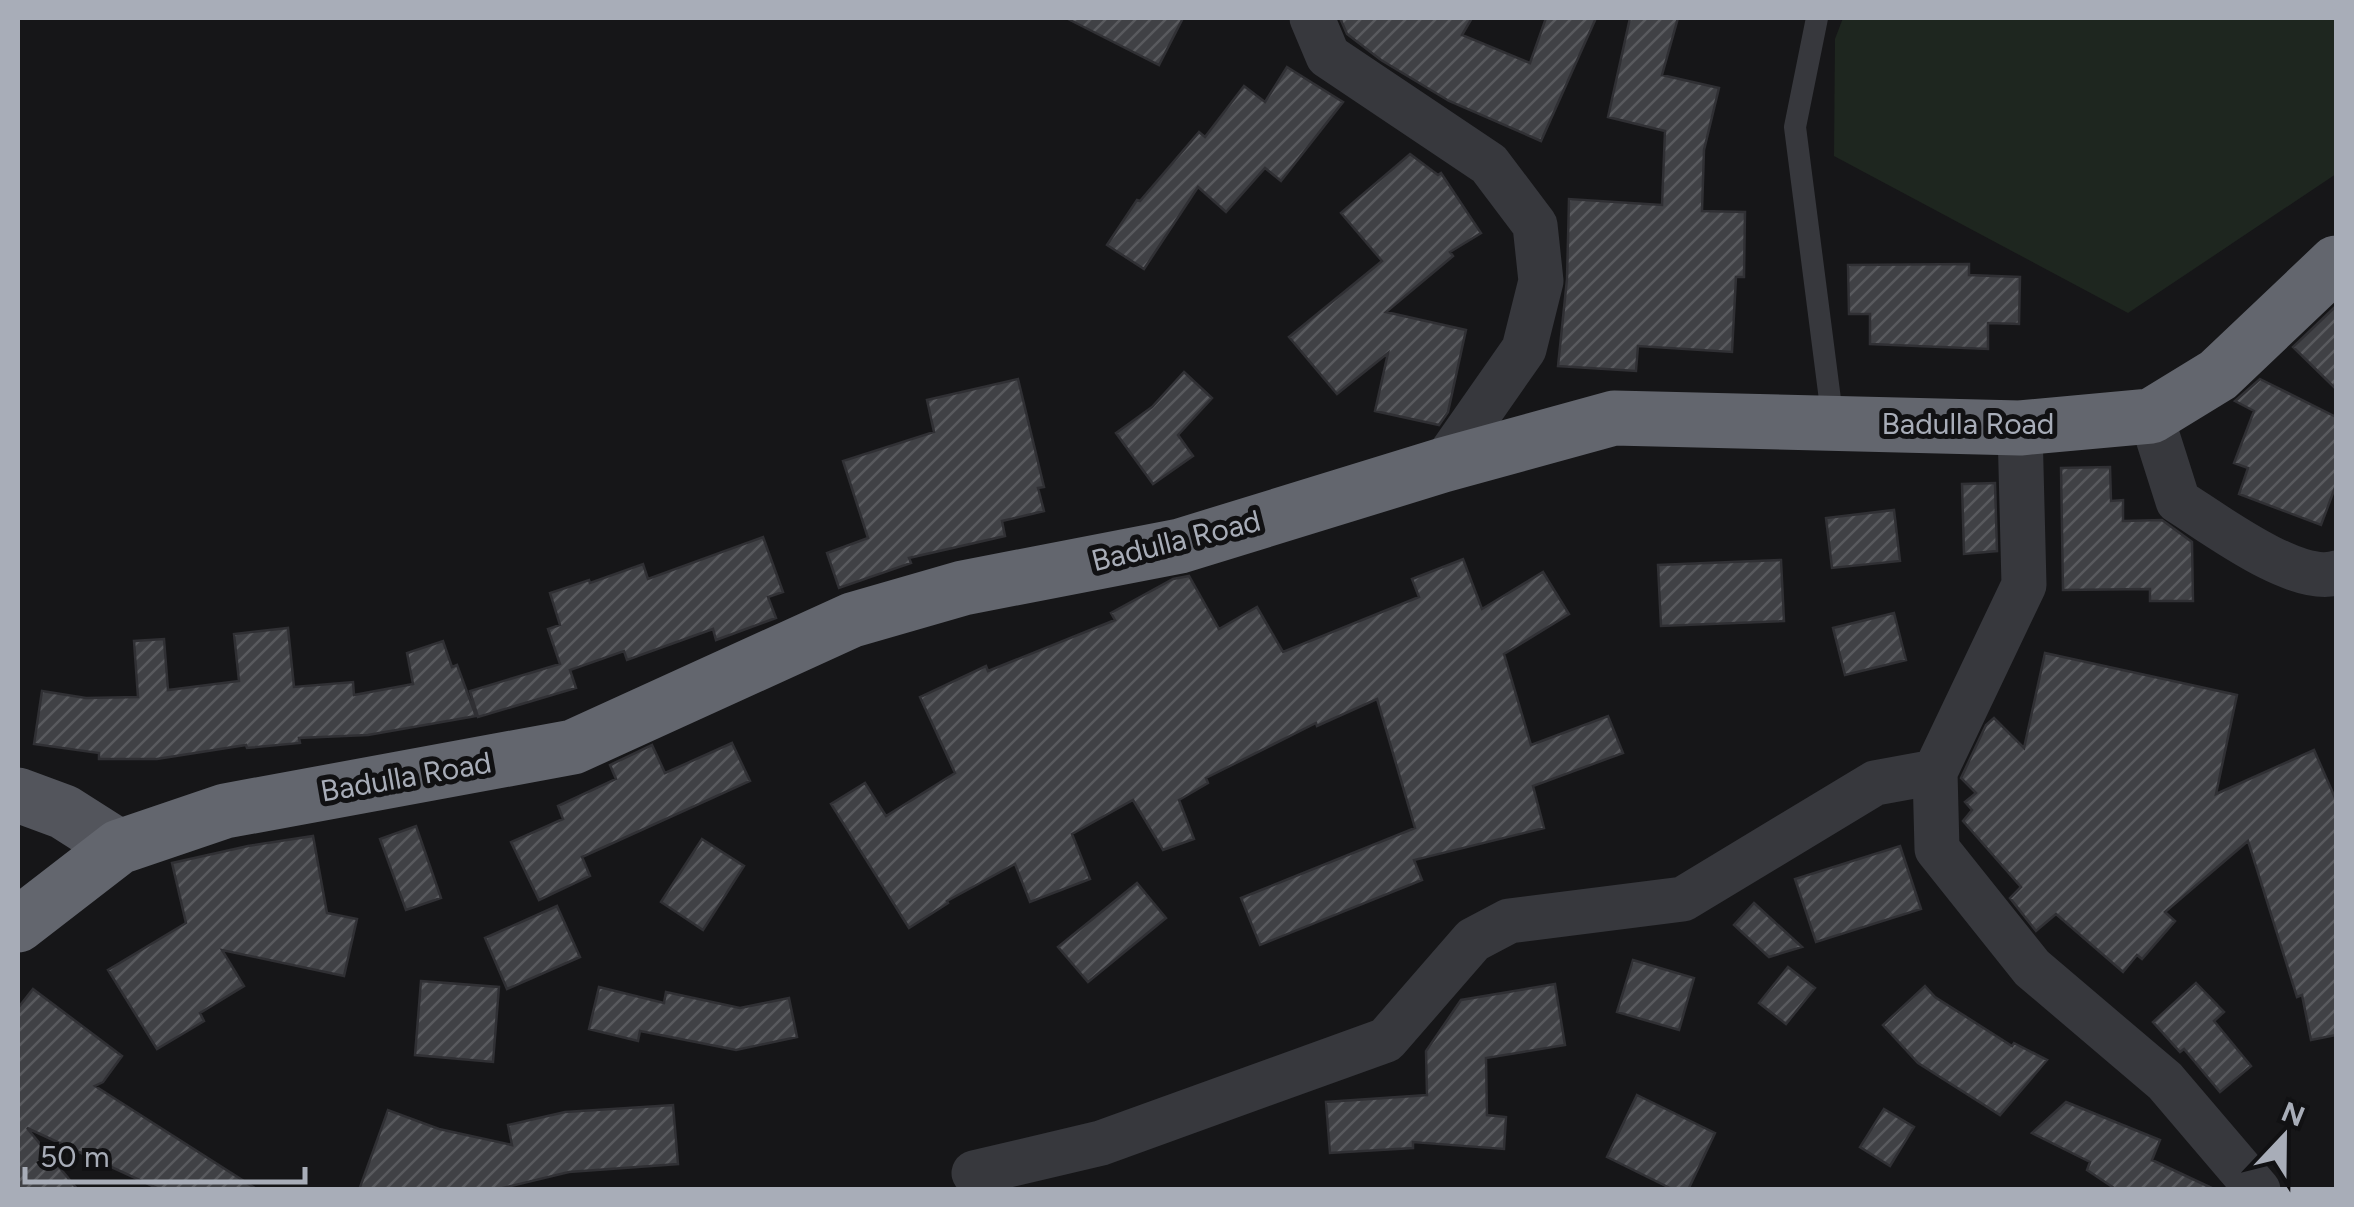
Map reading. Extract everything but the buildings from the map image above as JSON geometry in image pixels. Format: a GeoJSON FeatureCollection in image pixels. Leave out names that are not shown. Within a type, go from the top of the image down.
{"type":"FeatureCollection","features":[{"type":"Feature","properties":{"kind":"highway","name":"Badulla Road"},"geometry":{"type":"LineString","coordinates":[[18,926],[119,846],[224,810],[573,746],[852,620],[963,588],[1180,546],[1443,465],[1614,418],[2020,428],[2150,416],[2218,374],[2336,263]]}},
{"type":"Feature","properties":{"kind":"main road"},"geometry":{"type":"LineString","coordinates":[[18,794],[64,812],[119,846]]}},
{"type":"Feature","properties":{"kind":"street"},"geometry":{"type":"LineString","coordinates":[[1312,18],[1328,56],[1489,164],[1535,225],[1541,281],[1524,349],[1443,465]]}},
{"type":"Feature","properties":{"kind":"street"},"geometry":{"type":"LineString","coordinates":[[2150,416],[2178,501],[2274,562],[2327,576],[2336,573]]}},
{"type":"Feature","properties":{"kind":"street"},"geometry":{"type":"LineString","coordinates":[[2020,428],[2024,585],[1935,772],[1937,849],[2032,968],[2165,1080],[2258,1190]]}},
{"type":"Feature","properties":{"kind":"street"},"geometry":{"type":"LineString","coordinates":[[974,1173],[1100,1143],[1386,1040],[1472,940],[1509,921],[1683,899],[1875,783],[1935,772]]}},
{"type":"Feature","properties":{"kind":"lane"},"geometry":{"type":"LineString","coordinates":[[1818,18],[1794,127],[1833,423]]}},
{"type":"Feature","properties":{"kind":"shaded area"},"geometry":{"type":"Polygon","coordinates":[[[1843,18],[2336,18],[2336,174],[2128,313],[1834,156],[1835,39],[1843,18]]]}}]}
